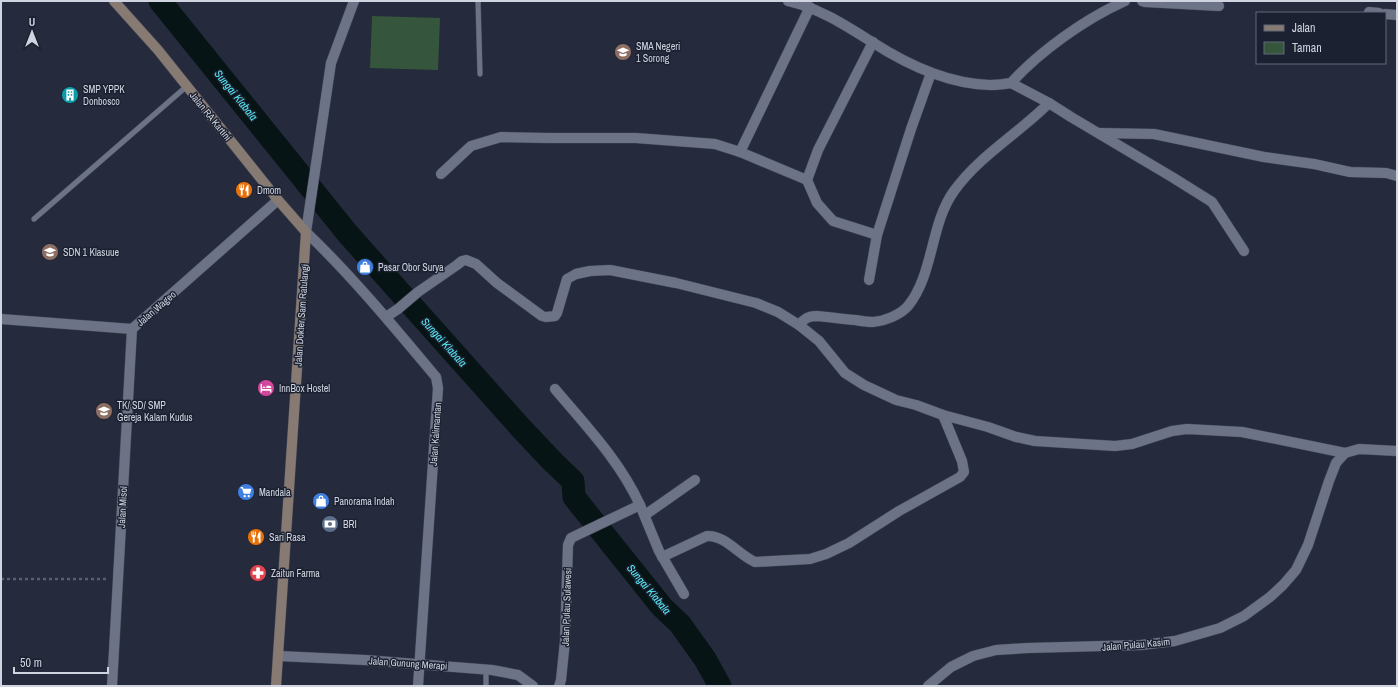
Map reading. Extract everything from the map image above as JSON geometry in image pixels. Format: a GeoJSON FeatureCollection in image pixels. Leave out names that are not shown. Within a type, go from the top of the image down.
{"type":"FeatureCollection","features":[{"type":"Feature","properties":{"kind":"street","name":"Jalan RA Kartini"},"geometry":{"type":"LineString","coordinates":[[114,1],[158,50],[278,200],[306,232]]}},
{"type":"Feature","properties":{"kind":"street"},"geometry":{"type":"LineString","coordinates":[[306,232],[331,63],[354,1]]}},
{"type":"Feature","properties":{"kind":"street"},"geometry":{"type":"LineString","coordinates":[[788,1],[823,12],[908,63],[931,73],[970,84],[992,85],[1011,83],[1049,103],[1172,176],[1212,202],[1244,251]]}},
{"type":"Feature","properties":{"kind":"street"},"geometry":{"type":"LineString","coordinates":[[1011,83],[1026,67],[1066,36],[1094,16],[1125,1]]}},
{"type":"Feature","properties":{"kind":"street"},"geometry":{"type":"LineString","coordinates":[[1142,1],[1220,6]]}},
{"type":"Feature","properties":{"kind":"street"},"geometry":{"type":"LineString","coordinates":[[740,152],[810,7]]}},
{"type":"Feature","properties":{"kind":"street"},"geometry":{"type":"LineString","coordinates":[[1386,14],[1397,15]]}},
{"type":"Feature","properties":{"kind":"street"},"geometry":{"type":"LineString","coordinates":[[873,42],[818,150],[807,180],[817,203],[832,222],[877,235]]}},
{"type":"Feature","properties":{"kind":"street"},"geometry":{"type":"LineString","coordinates":[[869,280],[877,235],[911,129],[931,73]]}},
{"type":"Feature","properties":{"kind":"street"},"geometry":{"type":"LineString","coordinates":[[799,325],[809,316],[872,322],[892,317],[908,307],[923,277],[945,205],[954,191],[973,170],[1034,118],[1049,103]]}},
{"type":"Feature","properties":{"kind":"street"},"geometry":{"type":"LineString","coordinates":[[1100,133],[1154,134],[1264,157],[1314,164],[1350,172],[1386,173],[1397,176]]}},
{"type":"Feature","properties":{"kind":"street"},"geometry":{"type":"LineString","coordinates":[[441,174],[471,146],[501,137],[636,138],[715,144],[740,152],[807,180]]}},
{"type":"Feature","properties":{"kind":"street","name":"Jalan Wageo"},"geometry":{"type":"LineString","coordinates":[[1,319],[132,329],[278,200]]}},
{"type":"Feature","properties":{"kind":"street","name":"Jalan Kalimantan"},"geometry":{"type":"LineString","coordinates":[[306,232],[335,260],[386,317],[436,377],[438,388],[418,686]]}},
{"type":"Feature","properties":{"kind":"street","name":"Jalan Dokter Sam Ratulangi"},"geometry":{"type":"LineString","coordinates":[[276,686],[306,232]]}},
{"type":"Feature","properties":{"kind":"street"},"geometry":{"type":"LineString","coordinates":[[386,317],[398,310],[418,292],[462,261],[466,260],[476,264],[497,284],[542,316],[550,317],[555,316],[557,313],[567,279],[576,274],[590,271],[610,270],[669,282],[756,303],[778,312],[799,325],[819,341],[845,373],[864,385],[896,400],[988,427],[1016,437],[1035,441],[1114,446],[1132,444],[1172,431],[1187,428],[1242,432],[1345,453],[1359,449],[1397,451]]}},
{"type":"Feature","properties":{"kind":"street","name":"Jalan Misol"},"geometry":{"type":"LineString","coordinates":[[112,686],[132,329]]}},
{"type":"Feature","properties":{"kind":"street"},"geometry":{"type":"LineString","coordinates":[[555,389],[614,460],[629,483],[645,515],[662,557],[684,594]]}},
{"type":"Feature","properties":{"kind":"street"},"geometry":{"type":"LineString","coordinates":[[662,557],[707,536],[715,536],[747,559],[755,562],[810,559],[826,554],[850,543],[899,511],[960,477],[964,472],[962,461],[943,415]]}},
{"type":"Feature","properties":{"kind":"street","name":"Jalan Pulau Kasim"},"geometry":{"type":"LineString","coordinates":[[928,686],[951,667],[973,656],[996,650],[1141,645],[1175,641],[1220,628],[1244,616],[1283,586],[1296,570],[1308,545],[1336,463],[1345,453]]}},
{"type":"Feature","properties":{"kind":"street"},"geometry":{"type":"LineString","coordinates":[[645,515],[695,480]]}},
{"type":"Feature","properties":{"kind":"street","name":"Jalan Pulau Sulawesi"},"geometry":{"type":"LineString","coordinates":[[559,686],[565,641],[568,545],[571,538],[610,518],[640,505]]}},
{"type":"Feature","properties":{"kind":"street","name":"Jalan Gunung Merapi"},"geometry":{"type":"LineString","coordinates":[[278,656],[486,669],[518,675],[533,686]]}},
{"type":"Feature","properties":{"kind":"lane"},"geometry":{"type":"LineString","coordinates":[[478,1],[480,74]]}},
{"type":"Feature","properties":{"kind":"lane"},"geometry":{"type":"LineString","coordinates":[[34,219],[187,86]]}},
{"type":"Feature","properties":{"kind":"lane"},"geometry":{"type":"LineString","coordinates":[[486,669],[486,686]]}},
{"type":"Feature","properties":{"kind":"path"},"geometry":{"type":"LineString","coordinates":[[1,579],[118,579]]}},
{"type":"Feature","properties":{"kind":"green space"},"geometry":{"type":"Polygon","coordinates":[[[372,16],[440,18],[438,70],[370,68],[372,16]]]}},
{"type":"Feature","properties":{"kind":"waterway","name":"Sungai Klabala"},"geometry":{"type":"LineString","coordinates":[[160,1],[348,234],[520,427],[573,481],[574,497],[662,607],[680,624],[705,659],[720,686]]}},
{"type":"Feature","properties":{"kind":"place","name":"SMA Negeri 1 Sorong"},"geometry":{"type":"Point","coordinates":[623,52]}},
{"type":"Feature","properties":{"kind":"place","name":"SMP YPPK Donbosco"},"geometry":{"type":"Point","coordinates":[70,95]}},
{"type":"Feature","properties":{"kind":"place","name":"Dmom"},"geometry":{"type":"Point","coordinates":[244,190]}},
{"type":"Feature","properties":{"kind":"place","name":"SDN 1 Klasuue"},"geometry":{"type":"Point","coordinates":[50,252]}},
{"type":"Feature","properties":{"kind":"place","name":"Pasar Obor Surya"},"geometry":{"type":"Point","coordinates":[365,267]}},
{"type":"Feature","properties":{"kind":"place","name":"InnBox Hostel"},"geometry":{"type":"Point","coordinates":[266,388]}},
{"type":"Feature","properties":{"kind":"place","name":"TK/ SD/ SMP Gereja Kalam Kudus"},"geometry":{"type":"Point","coordinates":[104,411]}},
{"type":"Feature","properties":{"kind":"place","name":"Mandala"},"geometry":{"type":"Point","coordinates":[246,492]}},
{"type":"Feature","properties":{"kind":"place","name":"Panorama Indah"},"geometry":{"type":"Point","coordinates":[321,501]}},
{"type":"Feature","properties":{"kind":"place","name":"BRI"},"geometry":{"type":"Point","coordinates":[330,524]}},
{"type":"Feature","properties":{"kind":"place","name":"Sari Rasa"},"geometry":{"type":"Point","coordinates":[256,537]}},
{"type":"Feature","properties":{"kind":"place","name":"Zaitun Farma"},"geometry":{"type":"Point","coordinates":[258,573]}}]}
